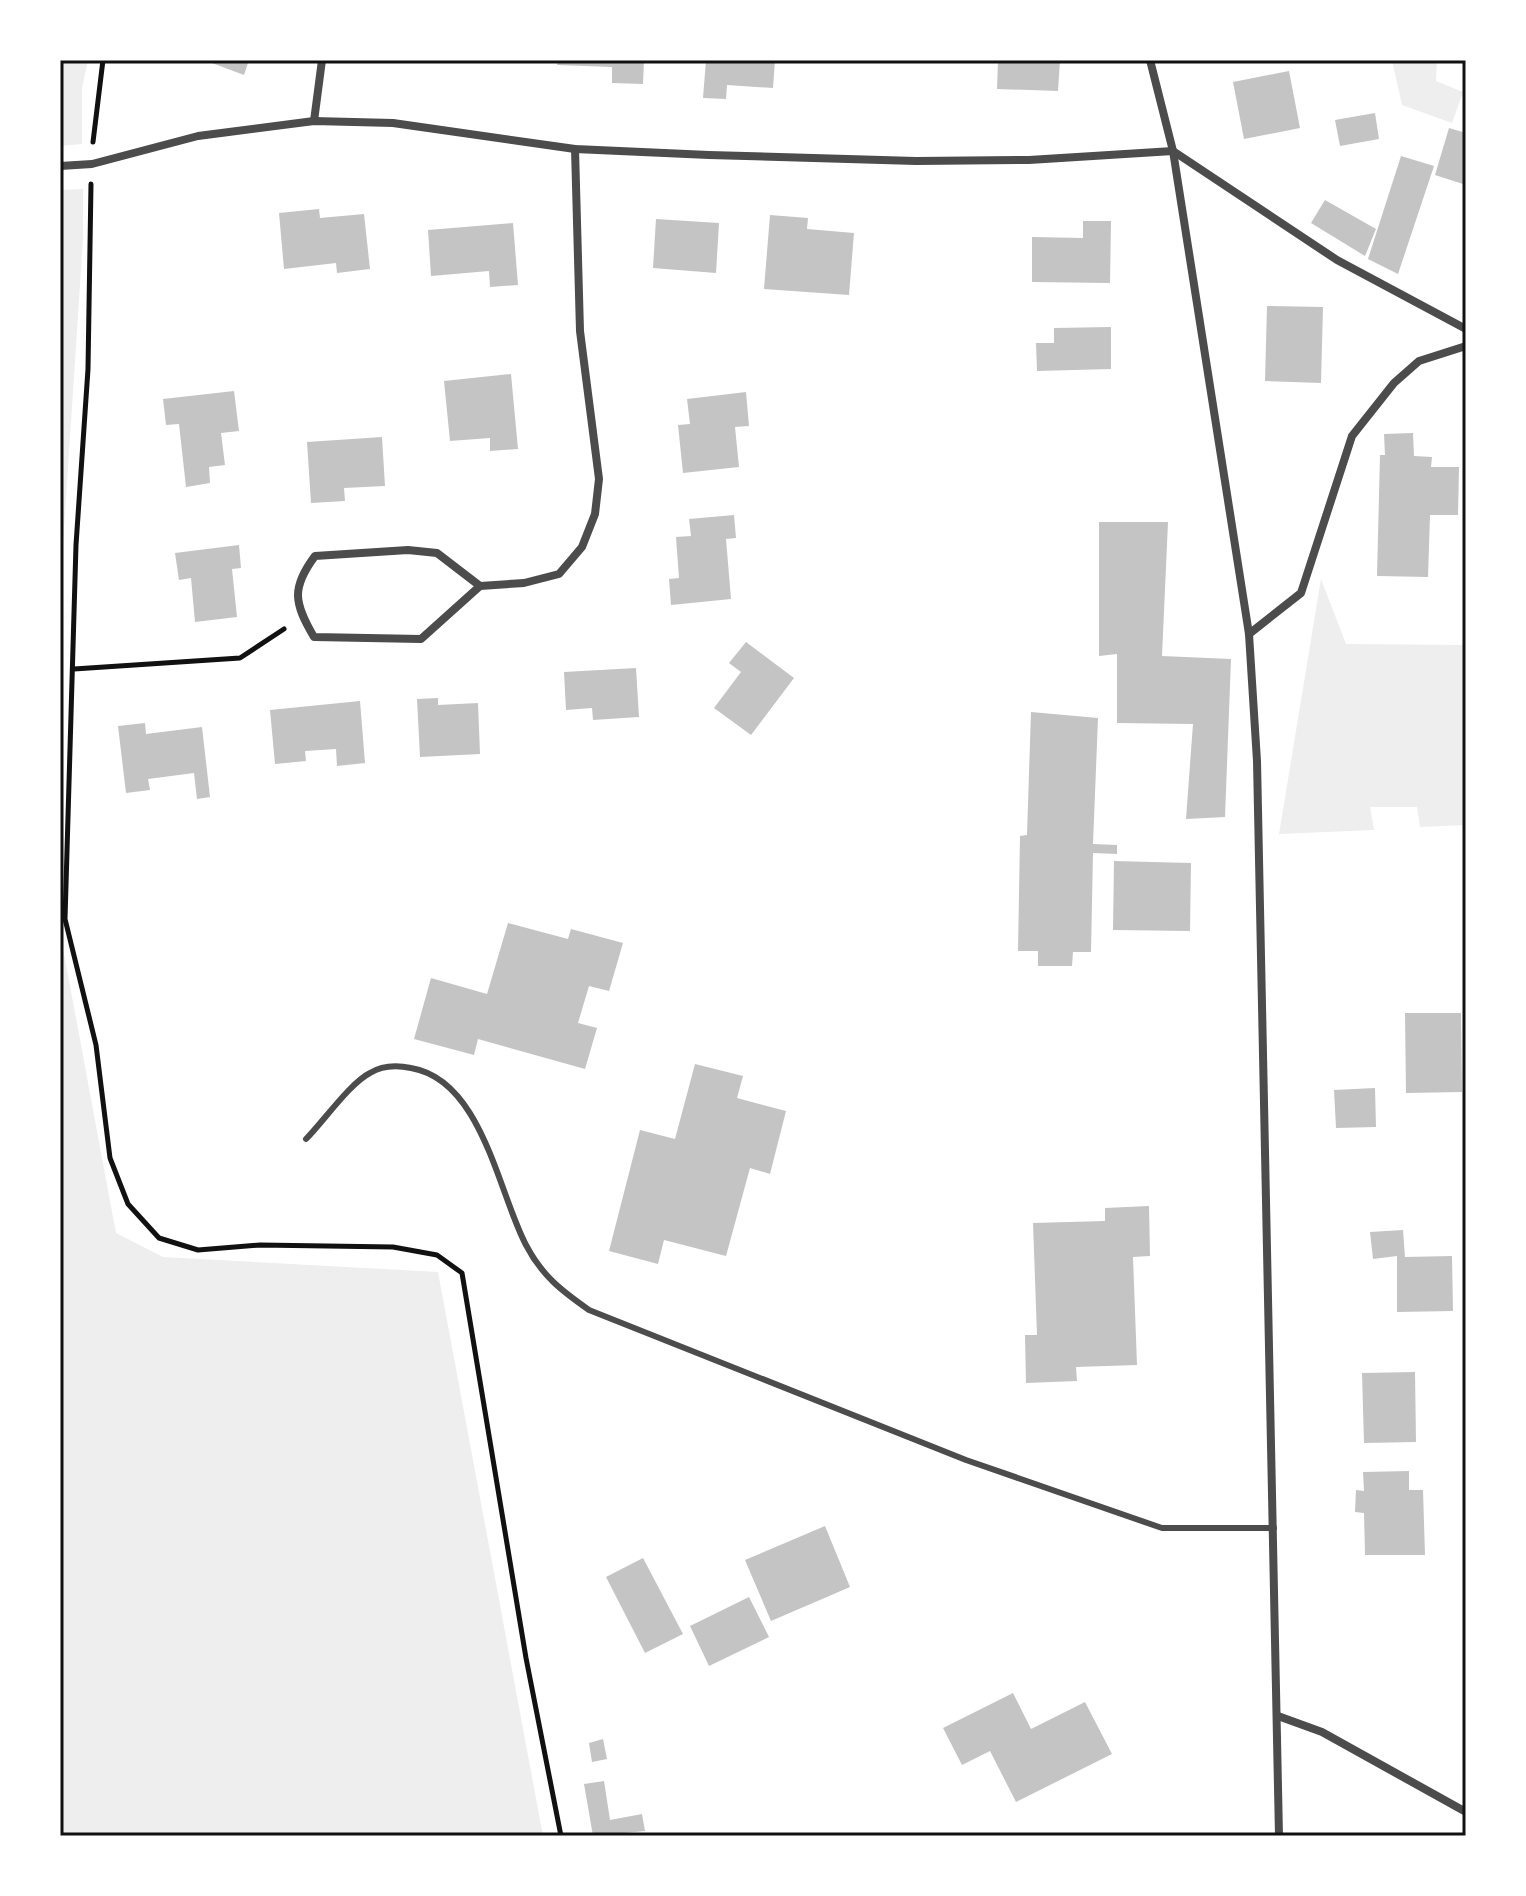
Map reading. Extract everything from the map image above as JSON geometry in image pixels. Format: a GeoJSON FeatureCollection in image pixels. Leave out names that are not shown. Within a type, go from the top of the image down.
{"type":"FeatureCollection","features":[{"type":"Feature","properties":{"kind":"street"},"geometry":{"type":"LineString","coordinates":[[314,121],[322,60]]}},
{"type":"Feature","properties":{"kind":"street"},"geometry":{"type":"LineString","coordinates":[[1150,60],[1173,151],[1249,634],[1257,761],[1279,1836]]}},
{"type":"Feature","properties":{"kind":"street"},"geometry":{"type":"LineString","coordinates":[[60,166],[92,164],[198,136],[314,121],[393,123],[575,149],[916,161],[1029,160],[1173,151],[1337,260],[1466,329]]}},
{"type":"Feature","properties":{"kind":"street"},"geometry":{"type":"LineString","coordinates":[[480,586],[467,602],[421,639],[314,637],[302,616],[296,592],[300,575],[315,556],[408,550],[437,553],[480,586],[524,583],[559,574],[582,547],[595,514],[599,479],[580,331],[575,149]]}},
{"type":"Feature","properties":{"kind":"street"},"geometry":{"type":"LineString","coordinates":[[1249,634],[1301,593],[1352,436],[1394,383],[1419,361],[1466,346]]}},
{"type":"Feature","properties":{"kind":"street"},"geometry":{"type":"LineString","coordinates":[[1278,1716],[1322,1732],[1466,1812]]}},
{"type":"Feature","properties":{"kind":"lane"},"geometry":{"type":"LineString","coordinates":[[306,1139],[368,1073],[394,1065],[422,1070],[456,1093],[471,1113],[526,1245],[550,1284],[589,1310],[966,1460],[1162,1528],[1274,1528]]}},
{"type":"Feature","properties":{"kind":"path"},"geometry":{"type":"LineString","coordinates":[[103,60],[97,83],[92,164],[88,369],[76,545],[63,919],[96,1045],[110,1158],[128,1204],[159,1238],[198,1250],[260,1245],[393,1247],[437,1255],[462,1273],[526,1658],[561,1836]]}},
{"type":"Feature","properties":{"kind":"path"},"geometry":{"type":"LineString","coordinates":[[74,669],[240,658],[302,616]]}},
{"type":"Feature","properties":{"kind":"shaded area"},"geometry":{"type":"Polygon","coordinates":[[[60,60],[88,60],[82,88],[82,144],[60,146],[60,60]]]}},
{"type":"Feature","properties":{"kind":"shaded area"},"geometry":{"type":"Polygon","coordinates":[[[1392,60],[1437,60],[1436,81],[1463,92],[1452,123],[1402,105],[1392,60]]]}},
{"type":"Feature","properties":{"kind":"shaded area"},"geometry":{"type":"Polygon","coordinates":[[[83,189],[83,239],[60,589],[60,190],[83,189]]]}},
{"type":"Feature","properties":{"kind":"shaded area"},"geometry":{"type":"Polygon","coordinates":[[[1321,579],[1346,644],[1466,645],[1466,825],[1420,827],[1417,807],[1370,807],[1374,830],[1279,834],[1321,579]]]}},
{"type":"Feature","properties":{"kind":"shaded area"},"geometry":{"type":"Polygon","coordinates":[[[62,943],[116,1233],[163,1257],[438,1272],[543,1836],[60,1836],[62,943]]]}},
{"type":"Feature","properties":{"kind":"building"},"geometry":{"type":"Polygon","coordinates":[[[204,60],[249,60],[244,75],[204,60]]]}},
{"type":"Feature","properties":{"kind":"building"},"geometry":{"type":"Polygon","coordinates":[[[558,60],[644,60],[643,84],[612,83],[612,67],[557,65],[558,60]]]}},
{"type":"Feature","properties":{"kind":"building"},"geometry":{"type":"Polygon","coordinates":[[[706,60],[775,60],[773,88],[727,85],[726,99],[703,98],[706,60]]]}},
{"type":"Feature","properties":{"kind":"building"},"geometry":{"type":"Polygon","coordinates":[[[998,60],[1060,60],[1058,91],[997,89],[998,60]]]}},
{"type":"Feature","properties":{"kind":"building"},"geometry":{"type":"Polygon","coordinates":[[[1289,71],[1300,128],[1244,139],[1233,82],[1289,71]]]}},
{"type":"Feature","properties":{"kind":"building"},"geometry":{"type":"Polygon","coordinates":[[[1375,113],[1379,139],[1340,146],[1335,120],[1375,113]]]}},
{"type":"Feature","properties":{"kind":"building"},"geometry":{"type":"Polygon","coordinates":[[[1449,128],[1466,133],[1466,185],[1435,175],[1449,128]]]}},
{"type":"Feature","properties":{"kind":"building"},"geometry":{"type":"Polygon","coordinates":[[[1401,156],[1434,166],[1398,274],[1368,259],[1401,156]]]}},
{"type":"Feature","properties":{"kind":"building"},"geometry":{"type":"Polygon","coordinates":[[[1325,200],[1376,229],[1365,256],[1311,223],[1325,200]]]}},
{"type":"Feature","properties":{"kind":"building"},"geometry":{"type":"Polygon","coordinates":[[[319,209],[320,218],[364,214],[370,269],[337,273],[336,263],[284,269],[279,213],[319,209]]]}},
{"type":"Feature","properties":{"kind":"building"},"geometry":{"type":"Polygon","coordinates":[[[770,215],[808,218],[807,229],[854,233],[849,295],[764,289],[770,215]]]}},
{"type":"Feature","properties":{"kind":"building"},"geometry":{"type":"Polygon","coordinates":[[[656,219],[719,223],[716,273],[653,268],[656,219]]]}},
{"type":"Feature","properties":{"kind":"building"},"geometry":{"type":"Polygon","coordinates":[[[1083,221],[1111,221],[1110,283],[1032,282],[1032,237],[1083,238],[1083,221]]]}},
{"type":"Feature","properties":{"kind":"building"},"geometry":{"type":"Polygon","coordinates":[[[513,223],[518,285],[490,287],[489,271],[431,276],[428,230],[513,223]]]}},
{"type":"Feature","properties":{"kind":"building"},"geometry":{"type":"Polygon","coordinates":[[[1267,306],[1323,307],[1321,383],[1265,381],[1267,306]]]}},
{"type":"Feature","properties":{"kind":"building"},"geometry":{"type":"Polygon","coordinates":[[[1111,327],[1111,369],[1037,371],[1036,343],[1054,343],[1054,328],[1111,327]]]}},
{"type":"Feature","properties":{"kind":"building"},"geometry":{"type":"Polygon","coordinates":[[[511,374],[518,449],[490,451],[490,438],[450,441],[444,381],[511,374]]]}},
{"type":"Feature","properties":{"kind":"building"},"geometry":{"type":"Polygon","coordinates":[[[234,391],[239,431],[221,433],[225,465],[209,467],[210,483],[186,487],[179,424],[166,425],[163,399],[234,391]]]}},
{"type":"Feature","properties":{"kind":"building"},"geometry":{"type":"Polygon","coordinates":[[[746,392],[749,426],[735,427],[739,467],[683,473],[678,425],[690,424],[687,399],[746,392]]]}},
{"type":"Feature","properties":{"kind":"building"},"geometry":{"type":"Polygon","coordinates":[[[1413,433],[1414,456],[1432,457],[1431,467],[1459,467],[1458,515],[1430,515],[1428,577],[1377,576],[1380,455],[1385,455],[1384,434],[1413,433]]]}},
{"type":"Feature","properties":{"kind":"building"},"geometry":{"type":"Polygon","coordinates":[[[382,437],[385,486],[344,488],[345,501],[311,503],[307,442],[382,437]]]}},
{"type":"Feature","properties":{"kind":"building"},"geometry":{"type":"Polygon","coordinates":[[[734,515],[736,538],[726,539],[731,599],[671,605],[669,579],[679,578],[676,537],[691,536],[689,519],[734,515]]]}},
{"type":"Feature","properties":{"kind":"building"},"geometry":{"type":"Polygon","coordinates":[[[1099,522],[1168,522],[1162,656],[1231,659],[1225,817],[1186,819],[1193,724],[1117,723],[1117,654],[1099,656],[1099,522]]]}},
{"type":"Feature","properties":{"kind":"building"},"geometry":{"type":"Polygon","coordinates":[[[239,545],[241,568],[232,569],[237,617],[195,622],[191,578],[179,580],[175,553],[239,545]]]}},
{"type":"Feature","properties":{"kind":"building"},"geometry":{"type":"Polygon","coordinates":[[[746,642],[794,678],[751,735],[714,708],[741,672],[729,663],[746,642]]]}},
{"type":"Feature","properties":{"kind":"building"},"geometry":{"type":"Polygon","coordinates":[[[636,668],[639,717],[593,720],[592,708],[566,710],[564,672],[636,668]]]}},
{"type":"Feature","properties":{"kind":"building"},"geometry":{"type":"Polygon","coordinates":[[[438,698],[438,705],[478,703],[480,754],[420,757],[417,699],[438,698]]]}},
{"type":"Feature","properties":{"kind":"building"},"geometry":{"type":"Polygon","coordinates":[[[360,701],[365,763],[337,766],[336,749],[305,751],[306,761],[275,764],[270,710],[360,701]]]}},
{"type":"Feature","properties":{"kind":"building"},"geometry":{"type":"Polygon","coordinates":[[[1031,712],[1098,718],[1093,844],[1117,845],[1117,854],[1093,853],[1091,952],[1073,952],[1072,966],[1038,966],[1038,951],[1018,951],[1020,836],[1027,835],[1031,712]]]}},
{"type":"Feature","properties":{"kind":"building"},"geometry":{"type":"Polygon","coordinates":[[[145,723],[146,734],[202,727],[210,797],[197,799],[194,773],[148,779],[150,790],[126,793],[118,726],[145,723]]]}},
{"type":"Feature","properties":{"kind":"building"},"geometry":{"type":"Polygon","coordinates":[[[1114,861],[1191,863],[1190,931],[1113,930],[1114,861]]]}},
{"type":"Feature","properties":{"kind":"building"},"geometry":{"type":"Polygon","coordinates":[[[508,923],[568,939],[571,929],[623,943],[609,991],[589,986],[578,1023],[597,1028],[585,1069],[478,1039],[474,1055],[414,1039],[431,978],[487,994],[508,923]]]}},
{"type":"Feature","properties":{"kind":"building"},"geometry":{"type":"Polygon","coordinates":[[[1405,1013],[1461,1013],[1462,1092],[1406,1093],[1405,1013]]]}},
{"type":"Feature","properties":{"kind":"building"},"geometry":{"type":"Polygon","coordinates":[[[695,1064],[743,1076],[737,1098],[786,1111],[770,1174],[750,1168],[726,1256],[664,1240],[658,1264],[609,1251],[640,1130],[675,1139],[695,1064]]]}},
{"type":"Feature","properties":{"kind":"building"},"geometry":{"type":"Polygon","coordinates":[[[1375,1088],[1376,1127],[1336,1128],[1334,1090],[1375,1088]]]}},
{"type":"Feature","properties":{"kind":"building"},"geometry":{"type":"Polygon","coordinates":[[[1149,1206],[1150,1256],[1133,1257],[1137,1365],[1076,1367],[1077,1381],[1026,1383],[1025,1335],[1037,1335],[1033,1223],[1105,1221],[1105,1208],[1149,1206]]]}},
{"type":"Feature","properties":{"kind":"building"},"geometry":{"type":"Polygon","coordinates":[[[1403,1230],[1405,1257],[1452,1256],[1453,1311],[1397,1312],[1397,1256],[1373,1259],[1370,1232],[1403,1230]]]}},
{"type":"Feature","properties":{"kind":"building"},"geometry":{"type":"Polygon","coordinates":[[[1415,1372],[1416,1442],[1364,1443],[1362,1373],[1415,1372]]]}},
{"type":"Feature","properties":{"kind":"building"},"geometry":{"type":"Polygon","coordinates":[[[1409,1471],[1409,1490],[1423,1490],[1425,1555],[1365,1555],[1364,1513],[1355,1512],[1356,1490],[1364,1491],[1363,1472],[1409,1471]]]}},
{"type":"Feature","properties":{"kind":"building"},"geometry":{"type":"Polygon","coordinates":[[[825,1526],[850,1587],[771,1621],[745,1560],[825,1526]]]}},
{"type":"Feature","properties":{"kind":"building"},"geometry":{"type":"Polygon","coordinates":[[[643,1558],[683,1634],[645,1653],[606,1577],[643,1558]]]}},
{"type":"Feature","properties":{"kind":"building"},"geometry":{"type":"Polygon","coordinates":[[[749,1597],[769,1637],[709,1666],[690,1626],[749,1597]]]}},
{"type":"Feature","properties":{"kind":"building"},"geometry":{"type":"Polygon","coordinates":[[[1013,1693],[1031,1729],[1085,1702],[1112,1754],[1016,1802],[990,1751],[962,1765],[943,1728],[1013,1693]]]}},
{"type":"Feature","properties":{"kind":"building"},"geometry":{"type":"Polygon","coordinates":[[[603,1739],[607,1759],[592,1762],[589,1743],[603,1739]]]}},
{"type":"Feature","properties":{"kind":"building"},"geometry":{"type":"Polygon","coordinates":[[[604,1781],[610,1820],[642,1814],[645,1831],[593,1836],[584,1784],[604,1781]]]}}]}
